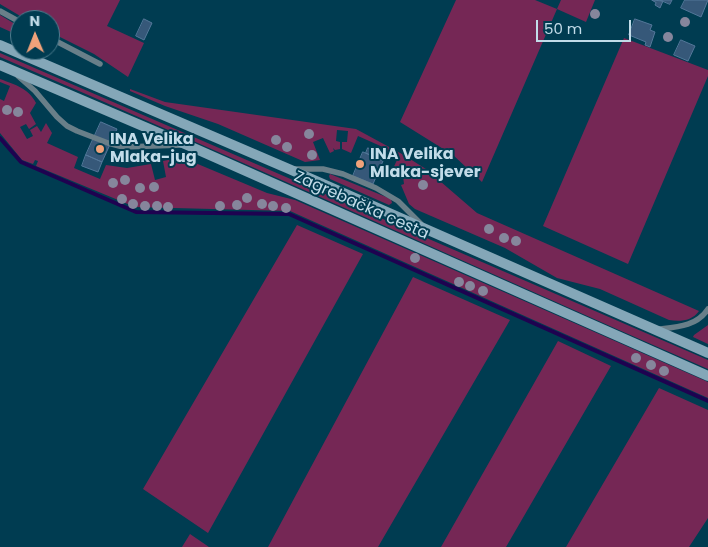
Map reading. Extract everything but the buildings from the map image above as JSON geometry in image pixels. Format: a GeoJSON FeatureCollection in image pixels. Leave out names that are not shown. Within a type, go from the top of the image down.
{"type":"FeatureCollection","features":[{"type":"Feature","properties":{"kind":"main road","name":"Zagrebačka cesta"},"geometry":{"type":"LineString","coordinates":[[0,45],[289,169],[708,353]]}},
{"type":"Feature","properties":{"kind":"main road","name":"Zagrebačka cesta"},"geometry":{"type":"LineString","coordinates":[[0,65],[187,145],[708,376]]}},
{"type":"Feature","properties":{"kind":"lane"},"geometry":{"type":"LineString","coordinates":[[60,43],[100,64]]}},
{"type":"Feature","properties":{"kind":"lane"},"geometry":{"type":"LineString","coordinates":[[13,71],[35,91],[57,117],[77,131],[123,147],[187,145]]}},
{"type":"Feature","properties":{"kind":"lane"},"geometry":{"type":"LineString","coordinates":[[289,169],[323,169],[343,174],[376,188],[398,201],[426,229]]}},
{"type":"Feature","properties":{"kind":"lane"},"geometry":{"type":"LineString","coordinates":[[654,330],[692,324],[702,317],[708,309]]}},
{"type":"Feature","properties":{"kind":"shaded area"},"geometry":{"type":"Polygon","coordinates":[[[0,0],[120,0],[107,26],[144,43],[128,77],[94,54],[60,37],[60,10],[10,10],[0,4],[0,0]]]}},
{"type":"Feature","properties":{"kind":"shaded area"},"geometry":{"type":"Polygon","coordinates":[[[456,0],[535,0],[557,9],[482,182],[453,155],[400,122],[456,0]]]}},
{"type":"Feature","properties":{"kind":"shaded area"},"geometry":{"type":"Polygon","coordinates":[[[561,0],[595,0],[586,22],[557,9],[561,0]]]}},
{"type":"Feature","properties":{"kind":"shaded area"},"geometry":{"type":"Polygon","coordinates":[[[0,15],[10,21],[10,32],[0,27],[0,15]]]}},
{"type":"Feature","properties":{"kind":"shaded area"},"geometry":{"type":"Polygon","coordinates":[[[624,38],[708,70],[708,76],[628,264],[543,226],[624,38]]]}},
{"type":"Feature","properties":{"kind":"shaded area"},"geometry":{"type":"Polygon","coordinates":[[[0,53],[10,57],[10,60],[16,60],[708,360],[708,369],[177,134],[0,57],[0,53]]]}},
{"type":"Feature","properties":{"kind":"shaded area"},"geometry":{"type":"Polygon","coordinates":[[[0,79],[25,90],[36,103],[30,113],[36,124],[29,129],[26,124],[20,127],[27,139],[33,136],[30,130],[37,126],[41,132],[46,123],[52,133],[47,143],[78,157],[74,168],[100,179],[106,165],[127,168],[151,164],[155,180],[166,177],[163,161],[168,160],[169,157],[181,157],[267,193],[295,200],[708,382],[708,398],[290,211],[135,207],[36,166],[38,161],[35,160],[33,164],[22,160],[0,133],[0,99],[4,101],[10,86],[0,82],[0,79]]]}},
{"type":"Feature","properties":{"kind":"shaded area"},"geometry":{"type":"Polygon","coordinates":[[[130,89],[165,102],[356,129],[426,169],[477,213],[699,311],[693,317],[686,320],[669,320],[600,289],[557,278],[505,248],[415,209],[409,204],[401,185],[404,184],[403,176],[391,173],[397,160],[388,157],[389,153],[384,151],[385,148],[358,136],[351,153],[342,149],[342,142],[347,142],[348,131],[337,130],[336,141],[340,142],[340,149],[335,150],[333,148],[334,151],[330,153],[323,138],[313,142],[320,160],[305,162],[218,124],[165,106],[130,91],[130,89]]]}},
{"type":"Feature","properties":{"kind":"shaded area"},"geometry":{"type":"Polygon","coordinates":[[[330,174],[391,199],[392,203],[389,205],[330,179],[330,174]]]}},
{"type":"Feature","properties":{"kind":"shaded area"},"geometry":{"type":"Polygon","coordinates":[[[297,225],[363,254],[208,533],[143,489],[297,225]]]}},
{"type":"Feature","properties":{"kind":"shaded area"},"geometry":{"type":"Polygon","coordinates":[[[413,277],[510,320],[378,547],[268,547],[413,277]]]}},
{"type":"Feature","properties":{"kind":"shaded area"},"geometry":{"type":"Polygon","coordinates":[[[708,325],[708,344],[693,337],[694,335],[708,325]]]}},
{"type":"Feature","properties":{"kind":"shaded area"},"geometry":{"type":"Polygon","coordinates":[[[558,341],[611,366],[506,547],[441,547],[558,341]]]}},
{"type":"Feature","properties":{"kind":"shaded area"},"geometry":{"type":"Polygon","coordinates":[[[659,388],[708,410],[708,518],[689,547],[566,547],[659,388]]]}},
{"type":"Feature","properties":{"kind":"shaded area"},"geometry":{"type":"Polygon","coordinates":[[[190,534],[209,547],[182,547],[190,534]]]}},
{"type":"Feature","properties":{"kind":"waterway"},"geometry":{"type":"LineString","coordinates":[[0,138],[21,162],[136,212],[289,214],[708,401]]}},
{"type":"Feature","properties":{"kind":"place","name":"INA Velika Mlaka-jug"},"geometry":{"type":"Point","coordinates":[100,149]}},
{"type":"Feature","properties":{"kind":"place","name":"INA Velika Mlaka-sjever"},"geometry":{"type":"Point","coordinates":[360,164]}}]}
